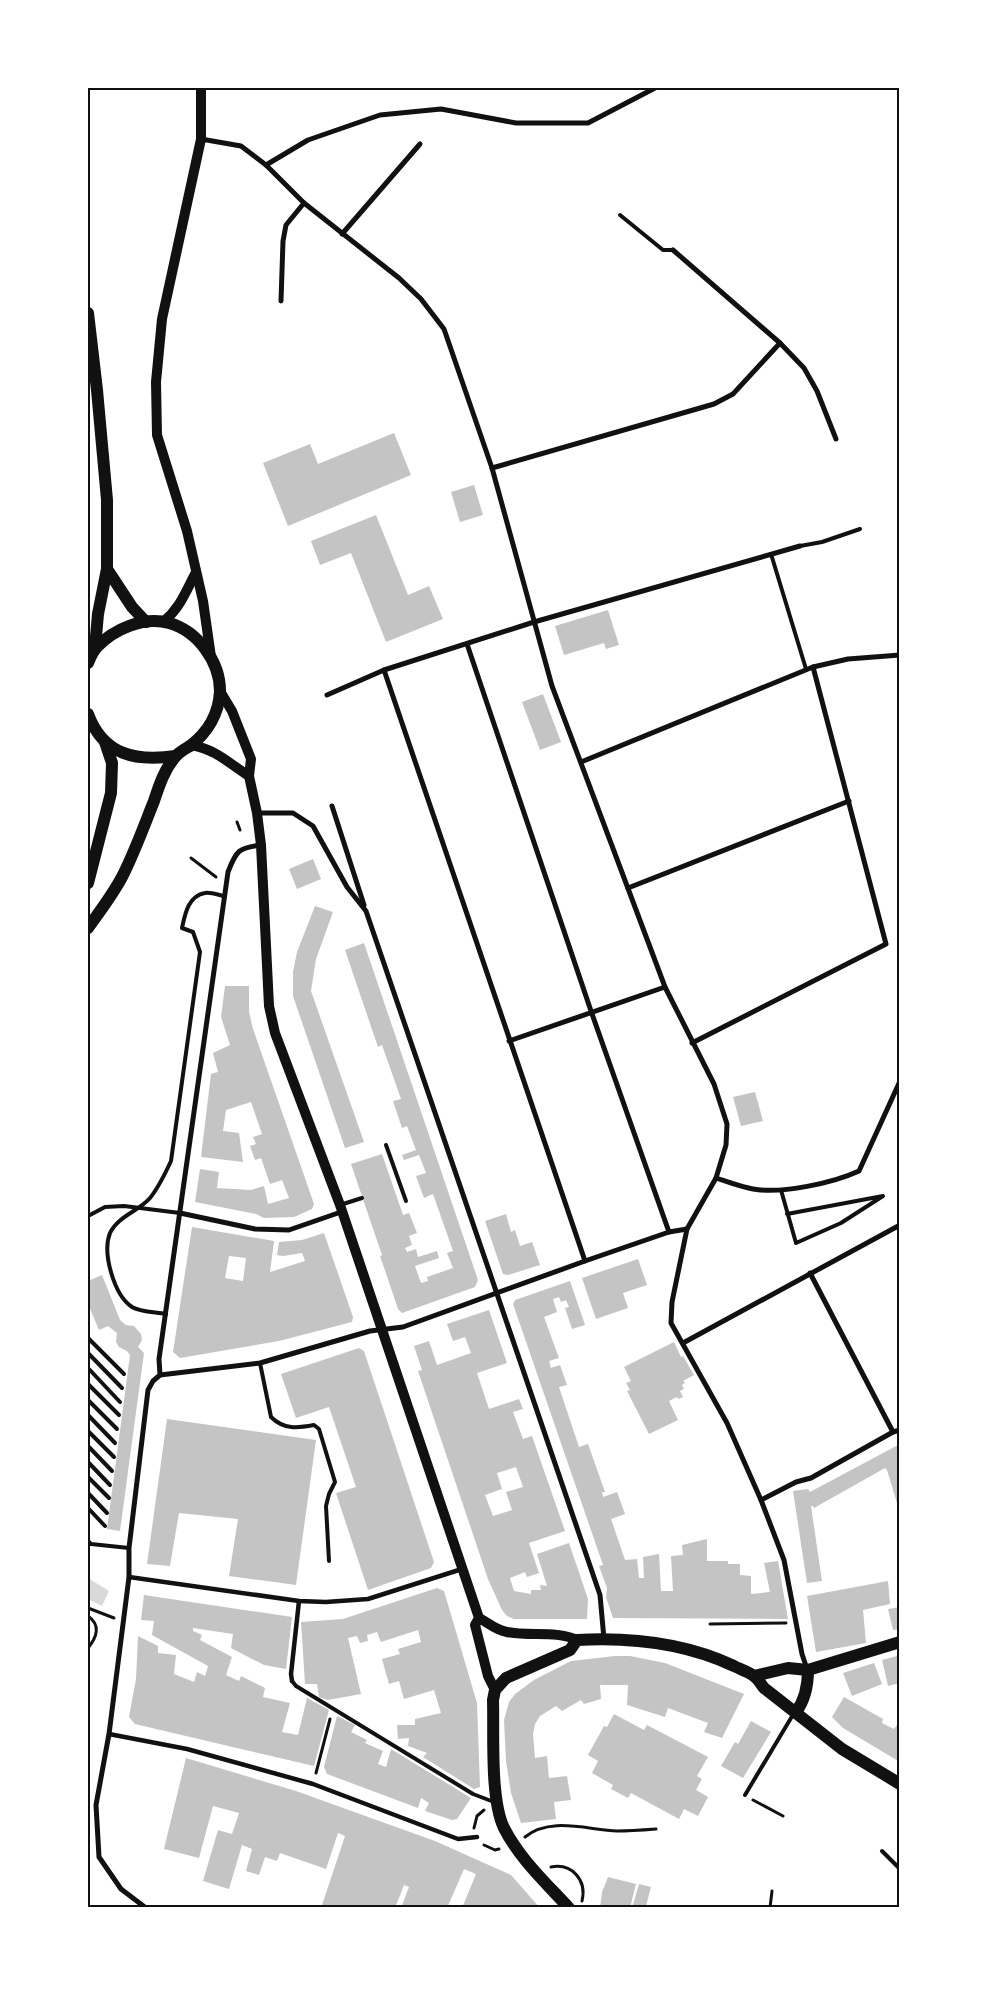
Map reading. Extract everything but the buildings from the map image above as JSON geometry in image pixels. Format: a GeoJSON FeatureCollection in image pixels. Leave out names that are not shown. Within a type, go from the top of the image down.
{"type":"FeatureCollection","features":[{"type":"Feature","properties":{"kind":"main road"},"geometry":{"type":"LineString","coordinates":[[201,88],[201,139],[162,319],[156,382],[157,436],[187,531],[195,574],[203,601],[211,657]]}},
{"type":"Feature","properties":{"kind":"main road"},"geometry":{"type":"LineString","coordinates":[[88,313],[107,500],[107,569],[98,614],[96,648]]}},
{"type":"Feature","properties":{"kind":"main road"},"geometry":{"type":"LineString","coordinates":[[107,569],[132,607],[146,622]]}},
{"type":"Feature","properties":{"kind":"main road"},"geometry":{"type":"LineString","coordinates":[[163,622],[174,613],[181,603],[195,574]]}},
{"type":"Feature","properties":{"kind":"main road"},"geometry":{"type":"LineString","coordinates":[[88,663],[96,648],[110,635],[128,626],[146,622],[163,622],[186,631],[200,642],[211,657],[216,669],[220,691],[232,712],[251,759],[249,776],[257,813],[261,845],[269,1006],[275,1033],[341,1208],[479,1618],[496,1630],[508,1633],[565,1635],[577,1640],[604,1639],[658,1643],[689,1648],[716,1658],[754,1676],[764,1688],[842,1749],[900,1784]]}},
{"type":"Feature","properties":{"kind":"main road"},"geometry":{"type":"LineString","coordinates":[[88,930],[123,875],[164,773],[176,756],[204,734],[216,714],[220,691]]}},
{"type":"Feature","properties":{"kind":"main road"},"geometry":{"type":"LineString","coordinates":[[88,883],[111,793],[112,763],[105,742],[89,721]]}},
{"type":"Feature","properties":{"kind":"main road"},"geometry":{"type":"LineString","coordinates":[[105,742],[121,752],[138,758],[156,759],[176,756]]}},
{"type":"Feature","properties":{"kind":"main road"},"geometry":{"type":"LineString","coordinates":[[191,745],[206,748],[221,756],[249,776]]}},
{"type":"Feature","properties":{"kind":"main road"},"geometry":{"type":"LineString","coordinates":[[88,910],[88,930]]}},
{"type":"Feature","properties":{"kind":"main road"},"geometry":{"type":"LineString","coordinates":[[479,1618],[475,1625],[488,1676],[494,1690],[496,1803],[503,1826],[513,1844],[575,1907]]}},
{"type":"Feature","properties":{"kind":"main road"},"geometry":{"type":"LineString","coordinates":[[494,1690],[506,1678],[570,1650],[577,1640]]}},
{"type":"Feature","properties":{"kind":"main road"},"geometry":{"type":"LineString","coordinates":[[754,1676],[788,1668],[808,1670],[900,1642]]}},
{"type":"Feature","properties":{"kind":"main road"},"geometry":{"type":"LineString","coordinates":[[796,1712],[808,1685],[808,1670]]}},
{"type":"Feature","properties":{"kind":"street"},"geometry":{"type":"LineString","coordinates":[[266,165],[308,140],[380,114],[441,109],[516,123],[588,123],[655,88]]}},
{"type":"Feature","properties":{"kind":"street"},"geometry":{"type":"LineString","coordinates":[[201,139],[241,146],[266,165],[304,203],[399,278],[421,299],[444,329],[492,468],[552,686],[665,987],[714,1084],[727,1124],[726,1144],[716,1178],[687,1229],[672,1302],[671,1323],[727,1423],[761,1500],[784,1560],[802,1654],[808,1670]]}},
{"type":"Feature","properties":{"kind":"street"},"geometry":{"type":"LineString","coordinates":[[342,234],[420,144]]}},
{"type":"Feature","properties":{"kind":"street"},"geometry":{"type":"LineString","coordinates":[[281,302],[283,241],[286,225],[304,203]]}},
{"type":"Feature","properties":{"kind":"street"},"geometry":{"type":"LineString","coordinates":[[673,250],[780,343],[804,368],[817,391],[836,440]]}},
{"type":"Feature","properties":{"kind":"street"},"geometry":{"type":"LineString","coordinates":[[492,468],[714,404],[733,394],[780,343]]}},
{"type":"Feature","properties":{"kind":"street"},"geometry":{"type":"LineString","coordinates":[[327,696],[384,670],[534,622],[800,546]]}},
{"type":"Feature","properties":{"kind":"street"},"geometry":{"type":"LineString","coordinates":[[467,644],[591,1012],[668,1232]]}},
{"type":"Feature","properties":{"kind":"street"},"geometry":{"type":"LineString","coordinates":[[581,762],[806,669],[848,659],[900,655]]}},
{"type":"Feature","properties":{"kind":"street"},"geometry":{"type":"LineString","coordinates":[[692,1043],[886,944],[813,667]]}},
{"type":"Feature","properties":{"kind":"street"},"geometry":{"type":"LineString","coordinates":[[384,670],[585,1260]]}},
{"type":"Feature","properties":{"kind":"street"},"geometry":{"type":"LineString","coordinates":[[628,888],[849,801]]}},
{"type":"Feature","properties":{"kind":"street"},"geometry":{"type":"LineString","coordinates":[[332,806],[366,911],[600,1595],[604,1639]]}},
{"type":"Feature","properties":{"kind":"street"},"geometry":{"type":"LineString","coordinates":[[257,813],[293,813],[313,826],[347,887],[366,911]]}},
{"type":"Feature","properties":{"kind":"street"},"geometry":{"type":"LineString","coordinates":[[160,1375],[159,1359],[228,872],[234,855],[243,848],[261,845]]}},
{"type":"Feature","properties":{"kind":"street"},"geometry":{"type":"LineString","coordinates":[[509,1041],[665,987]]}},
{"type":"Feature","properties":{"kind":"street"},"geometry":{"type":"LineString","coordinates":[[716,1178],[754,1189],[781,1190],[842,1178],[859,1171],[900,1081]]}},
{"type":"Feature","properties":{"kind":"street"},"geometry":{"type":"LineString","coordinates":[[180,1213],[255,1229],[289,1230],[341,1208]]}},
{"type":"Feature","properties":{"kind":"street"},"geometry":{"type":"LineString","coordinates":[[683,1343],[900,1225]]}},
{"type":"Feature","properties":{"kind":"street"},"geometry":{"type":"LineString","coordinates":[[146,1908],[121,1889],[99,1857],[96,1805],[109,1734],[148,1390],[153,1381],[160,1375],[260,1362],[370,1331],[403,1327],[585,1260],[668,1232],[687,1229]]}},
{"type":"Feature","properties":{"kind":"street"},"geometry":{"type":"LineString","coordinates":[[810,1273],[893,1432]]}},
{"type":"Feature","properties":{"kind":"street"},"geometry":{"type":"LineString","coordinates":[[761,1500],[796,1482],[810,1478],[893,1432],[900,1430]]}},
{"type":"Feature","properties":{"kind":"street"},"geometry":{"type":"LineString","coordinates":[[128,1577],[299,1601],[326,1602],[368,1599],[462,1569]]}},
{"type":"Feature","properties":{"kind":"street"},"geometry":{"type":"LineString","coordinates":[[292,1681],[291,1674],[299,1601]]}},
{"type":"Feature","properties":{"kind":"street"},"geometry":{"type":"LineString","coordinates":[[109,1734],[187,1749],[313,1784],[458,1839],[477,1837]]}},
{"type":"Feature","properties":{"kind":"lane"},"geometry":{"type":"LineString","coordinates":[[620,215],[663,250],[673,250]]}},
{"type":"Feature","properties":{"kind":"lane"},"geometry":{"type":"LineString","coordinates":[[800,546],[822,542],[860,529]]}},
{"type":"Feature","properties":{"kind":"lane"},"geometry":{"type":"LineString","coordinates":[[771,554],[806,669]]}},
{"type":"Feature","properties":{"kind":"lane"},"geometry":{"type":"LineString","coordinates":[[166,1314],[134,1308],[125,1301],[113,1279],[107,1246],[110,1232],[121,1219],[149,1199],[162,1181],[171,1161],[200,952],[193,932],[182,928],[190,903],[205,893],[224,896]]}},
{"type":"Feature","properties":{"kind":"lane"},"geometry":{"type":"LineString","coordinates":[[386,1145],[406,1201]]}},
{"type":"Feature","properties":{"kind":"lane"},"geometry":{"type":"LineString","coordinates":[[393,1187],[400,1185]]}},
{"type":"Feature","properties":{"kind":"lane"},"geometry":{"type":"LineString","coordinates":[[781,1190],[787,1214],[796,1243],[841,1223],[883,1196],[787,1214]]}},
{"type":"Feature","properties":{"kind":"lane"},"geometry":{"type":"LineString","coordinates":[[341,1208],[362,1198]]}},
{"type":"Feature","properties":{"kind":"lane"},"geometry":{"type":"LineString","coordinates":[[88,1216],[105,1207],[124,1206],[180,1213]]}},
{"type":"Feature","properties":{"kind":"lane"},"geometry":{"type":"LineString","coordinates":[[88,1338],[124,1374]]}},
{"type":"Feature","properties":{"kind":"lane"},"geometry":{"type":"LineString","coordinates":[[88,1353],[122,1388]]}},
{"type":"Feature","properties":{"kind":"lane"},"geometry":{"type":"LineString","coordinates":[[260,1362],[271,1417],[283,1426],[296,1428],[314,1425],[320,1429],[335,1482],[326,1506],[328,1561]]}},
{"type":"Feature","properties":{"kind":"lane"},"geometry":{"type":"LineString","coordinates":[[88,1368],[120,1402]]}},
{"type":"Feature","properties":{"kind":"lane"},"geometry":{"type":"LineString","coordinates":[[88,1384],[119,1416]]}},
{"type":"Feature","properties":{"kind":"lane"},"geometry":{"type":"LineString","coordinates":[[88,1400],[117,1429]]}},
{"type":"Feature","properties":{"kind":"lane"},"geometry":{"type":"LineString","coordinates":[[88,1415],[116,1443]]}},
{"type":"Feature","properties":{"kind":"lane"},"geometry":{"type":"LineString","coordinates":[[88,1431],[114,1457]]}},
{"type":"Feature","properties":{"kind":"lane"},"geometry":{"type":"LineString","coordinates":[[88,1446],[112,1471]]}},
{"type":"Feature","properties":{"kind":"lane"},"geometry":{"type":"LineString","coordinates":[[88,1462],[110,1484]]}},
{"type":"Feature","properties":{"kind":"lane"},"geometry":{"type":"LineString","coordinates":[[88,1477],[109,1498]]}},
{"type":"Feature","properties":{"kind":"lane"},"geometry":{"type":"LineString","coordinates":[[88,1493],[107,1512]]}},
{"type":"Feature","properties":{"kind":"lane"},"geometry":{"type":"LineString","coordinates":[[88,1508],[105,1526]]}},
{"type":"Feature","properties":{"kind":"lane"},"geometry":{"type":"LineString","coordinates":[[88,1541],[91,1544],[129,1548]]}},
{"type":"Feature","properties":{"kind":"lane"},"geometry":{"type":"LineString","coordinates":[[292,1681],[296,1686],[472,1794],[496,1803]]}},
{"type":"Feature","properties":{"kind":"lane"},"geometry":{"type":"LineString","coordinates":[[745,1795],[796,1712]]}},
{"type":"Feature","properties":{"kind":"lane"},"geometry":{"type":"LineString","coordinates":[[882,1851],[900,1869]]}},
{"type":"Feature","properties":{"kind":"path"},"geometry":{"type":"LineString","coordinates":[[237,822],[240,830]]}},
{"type":"Feature","properties":{"kind":"path"},"geometry":{"type":"LineString","coordinates":[[190,858],[217,877]]}},
{"type":"Feature","properties":{"kind":"path"},"geometry":{"type":"LineString","coordinates":[[88,1608],[111,1618],[122,1620]]}},
{"type":"Feature","properties":{"kind":"path"},"geometry":{"type":"LineString","coordinates":[[88,1616],[96,1627],[97,1634],[88,1648]]}},
{"type":"Feature","properties":{"kind":"path"},"geometry":{"type":"LineString","coordinates":[[710,1624],[789,1623]]}},
{"type":"Feature","properties":{"kind":"path"},"geometry":{"type":"LineString","coordinates":[[313,1784],[333,1709]]}},
{"type":"Feature","properties":{"kind":"path"},"geometry":{"type":"LineString","coordinates":[[754,1800],[783,1816]]}},
{"type":"Feature","properties":{"kind":"path"},"geometry":{"type":"LineString","coordinates":[[522,1839],[531,1832],[540,1829],[571,1825],[616,1831],[656,1829]]}},
{"type":"Feature","properties":{"kind":"path"},"geometry":{"type":"LineString","coordinates":[[544,1868],[561,1866],[574,1872],[582,1884],[584,1892],[575,1907]]}},
{"type":"Feature","properties":{"kind":"path"},"geometry":{"type":"LineString","coordinates":[[770,1908],[772,1890]]}},
{"type":"Feature","properties":{"kind":"shaded area"},"geometry":{"type":"Polygon","coordinates":[[[88,1578],[109,1591],[102,1606],[88,1599],[88,1578]]]}}]}
